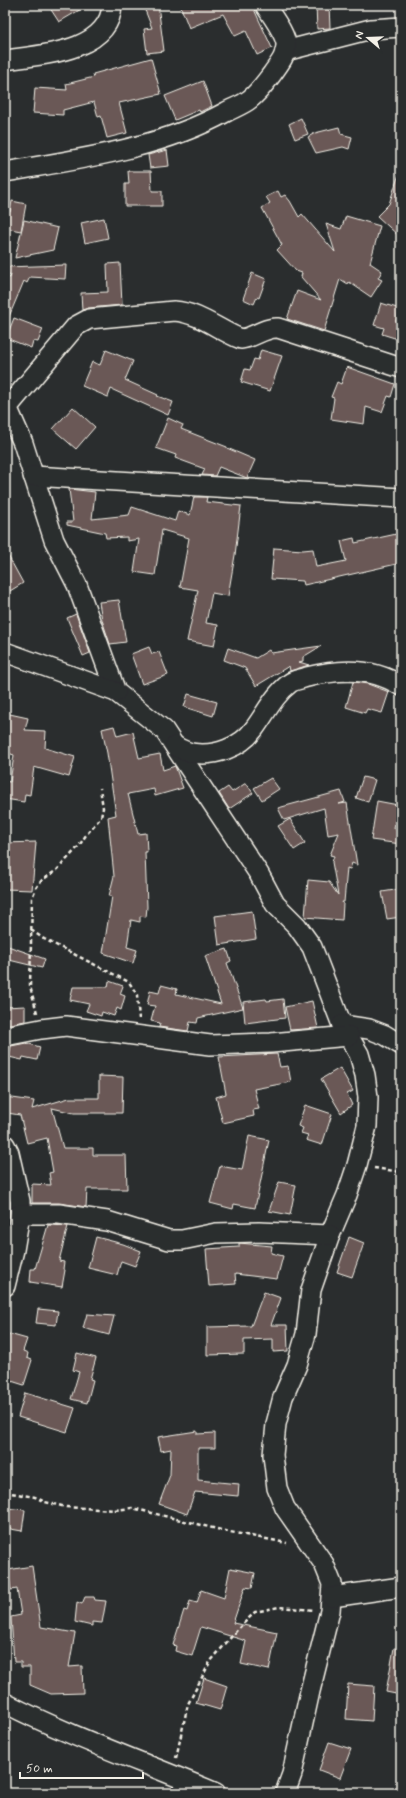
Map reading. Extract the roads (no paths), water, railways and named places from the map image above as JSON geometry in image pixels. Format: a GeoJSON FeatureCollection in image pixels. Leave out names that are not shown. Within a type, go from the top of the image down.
{"type":"FeatureCollection","features":[{"type":"Feature","properties":{"kind":"street"},"geometry":{"type":"LineString","coordinates":[[5,60],[68,49],[93,39],[110,18],[112,5]]}},
{"type":"Feature","properties":{"kind":"street"},"geometry":{"type":"LineString","coordinates":[[5,172],[80,159],[146,144],[202,125],[249,99],[282,60],[285,51],[286,43],[284,37],[265,5]]}},
{"type":"Feature","properties":{"kind":"street"},"geometry":{"type":"LineString","coordinates":[[285,51],[371,29],[401,27]]}},
{"type":"Feature","properties":{"kind":"street"},"geometry":{"type":"LineString","coordinates":[[116,692],[77,585],[54,540],[23,443],[6,410],[76,326],[89,319],[96,318],[174,311],[185,312],[194,314],[241,338],[246,338],[267,328],[278,328],[401,368]]}},
{"type":"Feature","properties":{"kind":"street"},"geometry":{"type":"LineString","coordinates":[[34,476],[401,498]]}},
{"type":"Feature","properties":{"kind":"street"},"geometry":{"type":"LineString","coordinates":[[5,652],[116,692],[164,730],[259,874],[275,904],[297,926],[312,947],[345,1031],[359,1054],[365,1076],[368,1097],[367,1126],[357,1165],[347,1195],[330,1235],[311,1290],[306,1334],[296,1365],[283,1397],[276,1424],[274,1455],[277,1488],[285,1508],[324,1564],[332,1584],[331,1604],[292,1774],[285,1793]]}},
{"type":"Feature","properties":{"kind":"street"},"geometry":{"type":"LineString","coordinates":[[175,746],[191,753],[207,754],[226,749],[242,741],[254,729],[278,693],[291,682],[327,672],[348,671],[378,674],[401,686]]}},
{"type":"Feature","properties":{"kind":"street"},"geometry":{"type":"LineString","coordinates":[[5,1036],[66,1026],[210,1045],[271,1043],[345,1031],[369,1029],[385,1035],[401,1045]]}},
{"type":"Feature","properties":{"kind":"street"},"geometry":{"type":"LineString","coordinates":[[5,1145],[9,1153],[20,1201],[20,1214],[14,1250],[5,1286]]}},
{"type":"Feature","properties":{"kind":"street"},"geometry":{"type":"LineString","coordinates":[[20,1214],[59,1214],[107,1221],[169,1240],[182,1240],[216,1233],[259,1232],[330,1235]]}},
{"type":"Feature","properties":{"kind":"street"},"geometry":{"type":"LineString","coordinates":[[331,1604],[401,1587]]}},
{"type":"Feature","properties":{"kind":"street"},"geometry":{"type":"LineString","coordinates":[[5,1703],[29,1716],[216,1793]]}}]}
